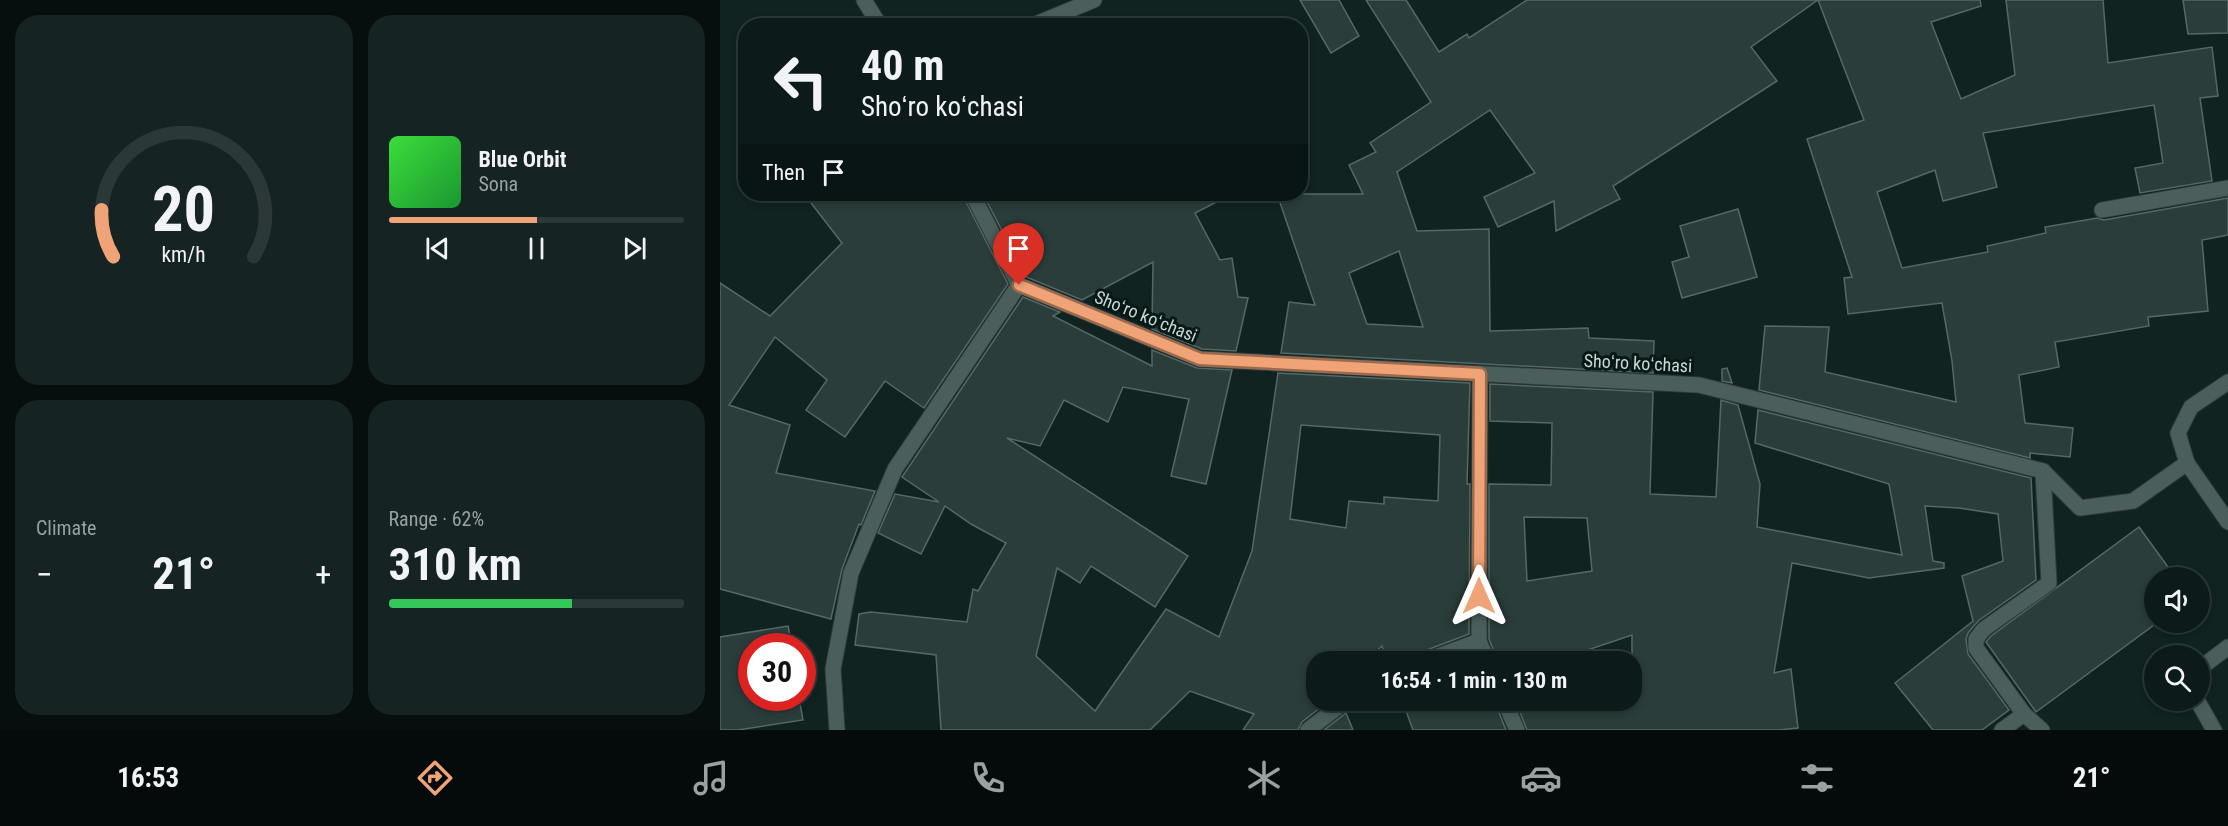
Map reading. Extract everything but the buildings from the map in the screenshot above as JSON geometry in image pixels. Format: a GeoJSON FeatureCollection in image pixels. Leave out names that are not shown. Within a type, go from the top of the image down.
{"type":"FeatureCollection","features":[{"type":"Feature","properties":{"kind":"street"},"geometry":{"type":"LineString","coordinates":[[864,0],[875,18]]}},
{"type":"Feature","properties":{"kind":"street"},"geometry":{"type":"LineString","coordinates":[[1050,18],[1094,0]]}},
{"type":"Feature","properties":{"kind":"street"},"geometry":{"type":"LineString","coordinates":[[2102,210],[2228,188]]}},
{"type":"Feature","properties":{"kind":"street"},"geometry":{"type":"LineString","coordinates":[[837,730],[833,669],[851,573],[895,469],[1019,285],[976,201]]}},
{"type":"Feature","properties":{"kind":"street","name":"Shoʻro koʻchasi"},"geometry":{"type":"LineString","coordinates":[[1019,285],[1200,359],[1699,385],[2043,471]]}},
{"type":"Feature","properties":{"kind":"street"},"geometry":{"type":"LineString","coordinates":[[1480,374],[1479,641],[1483,651]]}},
{"type":"Feature","properties":{"kind":"street"},"geometry":{"type":"LineString","coordinates":[[2228,382],[2191,407],[2178,433],[2187,463],[2228,522]]}},
{"type":"Feature","properties":{"kind":"street"},"geometry":{"type":"LineString","coordinates":[[2043,471],[2080,508],[2133,501],[2187,463]]}},
{"type":"Feature","properties":{"kind":"street"},"geometry":{"type":"LineString","coordinates":[[2042,730],[2024,714],[1976,648],[1976,639],[1984,630],[2049,583],[2043,471]]}},
{"type":"Feature","properties":{"kind":"street"},"geometry":{"type":"LineString","coordinates":[[1452,651],[1479,641]]}},
{"type":"Feature","properties":{"kind":"street"},"geometry":{"type":"LineString","coordinates":[[2210,661],[2228,647]]}},
{"type":"Feature","properties":{"kind":"street"},"geometry":{"type":"LineString","coordinates":[[1308,730],[1333,711]]}},
{"type":"Feature","properties":{"kind":"street"},"geometry":{"type":"LineString","coordinates":[[1509,711],[1517,730]]}},
{"type":"Feature","properties":{"kind":"street"},"geometry":{"type":"LineString","coordinates":[[2203,711],[2214,730]]}},
{"type":"Feature","properties":{"kind":"street"},"geometry":{"type":"LineString","coordinates":[[2002,730],[2024,714]]}},
{"type":"Feature","properties":{"kind":"route"},"geometry":{"type":"LineString","coordinates":[[1019,285],[1200,359],[1480,374],[1479,596]]}}]}
